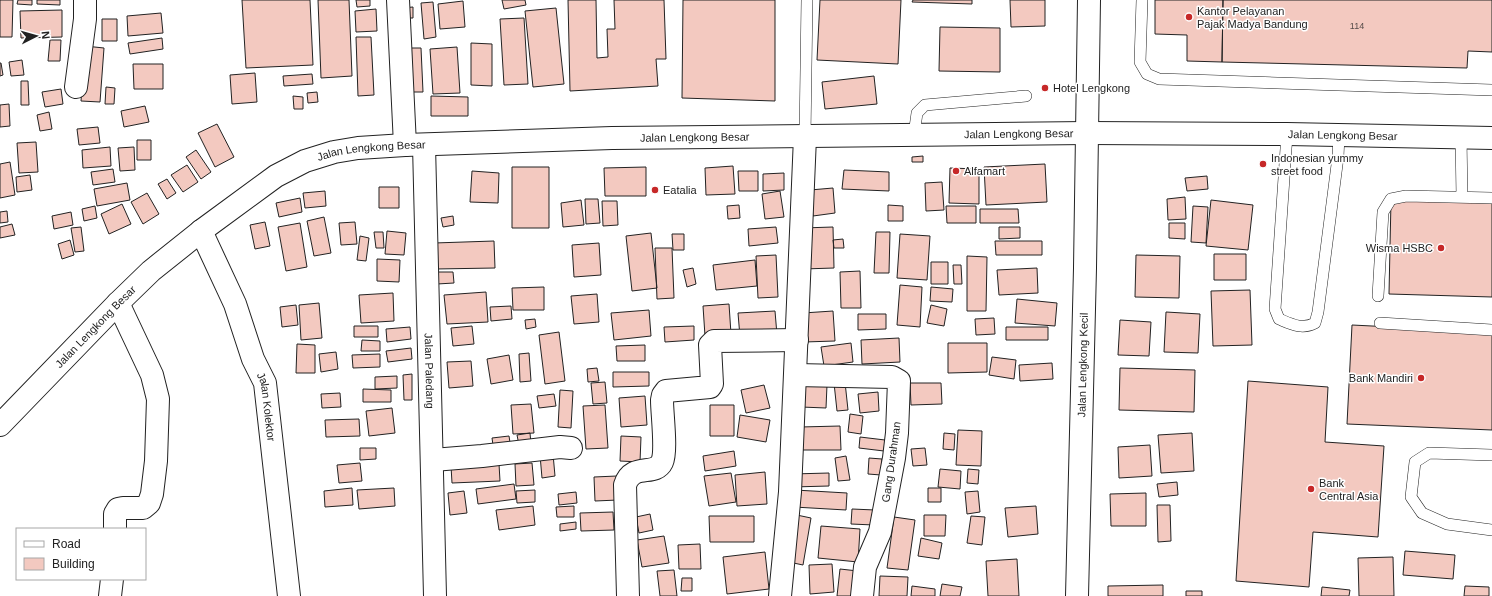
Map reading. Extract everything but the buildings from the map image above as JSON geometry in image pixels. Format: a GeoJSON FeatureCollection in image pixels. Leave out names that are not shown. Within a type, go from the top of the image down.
{"type":"FeatureCollection","features":[{"type":"Feature","properties":{"kind":"street"},"geometry":{"type":"LineString","coordinates":[[76,87],[85,19],[85,0]]}},
{"type":"Feature","properties":{"kind":"street","name":"Jalan Paledang"},"geometry":{"type":"LineString","coordinates":[[398,0],[415,145],[433,460],[435,596]]}},
{"type":"Feature","properties":{"kind":"street","name":"Jalan Lengkong Kecil"},"geometry":{"type":"LineString","coordinates":[[1077,596],[1089,0]]}},
{"type":"Feature","properties":{"kind":"street","name":"Jalan Lengkong Besar"},"geometry":{"type":"LineString","coordinates":[[0,425],[151,271],[201,231],[276,176],[306,161],[334,152],[358,148],[415,145],[612,138],[1087,133],[1287,134],[1492,138]]}},
{"type":"Feature","properties":{"kind":"street"},"geometry":{"type":"LineString","coordinates":[[780,596],[790,492],[805,137]]}},
{"type":"Feature","properties":{"kind":"street","name":"Jalan Kolektor"},"geometry":{"type":"LineString","coordinates":[[201,231],[235,304],[252,359],[266,383],[289,596]]}},
{"type":"Feature","properties":{"kind":"street"},"geometry":{"type":"LineString","coordinates":[[115,528],[115,514],[118,509],[143,508],[149,503],[152,494],[156,461],[158,399],[152,374],[118,303]]}},
{"type":"Feature","properties":{"kind":"street"},"geometry":{"type":"LineString","coordinates":[[628,596],[625,485],[627,479],[634,472],[654,469],[662,462],[664,451],[663,395],[666,391],[710,387],[712,384],[710,345],[714,341],[797,340]]}},
{"type":"Feature","properties":{"kind":"street","name":"Gang Durahman"},"geometry":{"type":"LineString","coordinates":[[796,375],[892,377],[899,381],[897,433],[894,458],[880,532],[865,567],[862,596]]}},
{"type":"Feature","properties":{"kind":"street"},"geometry":{"type":"LineString","coordinates":[[433,460],[560,447],[571,448]]}},
{"type":"Feature","properties":{"kind":"street"},"geometry":{"type":"LineString","coordinates":[[110,596],[112,580]]}},
{"type":"Feature","properties":{"kind":"lane"},"geometry":{"type":"LineString","coordinates":[[805,137],[807,0]]}},
{"type":"Feature","properties":{"kind":"lane"},"geometry":{"type":"LineString","coordinates":[[1142,0],[1140,62],[1147,74],[1159,79],[1492,90]]}},
{"type":"Feature","properties":{"kind":"lane"},"geometry":{"type":"LineString","coordinates":[[914,135],[917,113],[925,105],[1026,96]]}},
{"type":"Feature","properties":{"kind":"lane"},"geometry":{"type":"LineString","coordinates":[[1287,134],[1275,309],[1278,319],[1298,327],[1308,327],[1315,323],[1318,312],[1338,157],[1339,135]]}},
{"type":"Feature","properties":{"kind":"lane"},"geometry":{"type":"LineString","coordinates":[[1461,137],[1462,197]]}},
{"type":"Feature","properties":{"kind":"lane"},"geometry":{"type":"LineString","coordinates":[[1378,296],[1383,212],[1391,199],[1406,196],[1492,198]]}},
{"type":"Feature","properties":{"kind":"lane"},"geometry":{"type":"LineString","coordinates":[[1380,323],[1492,330]]}},
{"type":"Feature","properties":{"kind":"lane"},"geometry":{"type":"LineString","coordinates":[[1492,455],[1429,453],[1415,462],[1411,497],[1422,513],[1447,524],[1492,530]]}},
{"type":"Feature","properties":{"kind":"place","name":"Kantor Pelayanan Pajak Madya Bandung"},"geometry":{"type":"Point","coordinates":[1189,17]}},
{"type":"Feature","properties":{"kind":"place","name":"Hotel Lengkong"},"geometry":{"type":"Point","coordinates":[1045,88]}},
{"type":"Feature","properties":{"kind":"place","name":"Indonesian yummy street food"},"geometry":{"type":"Point","coordinates":[1263,164]}},
{"type":"Feature","properties":{"kind":"place","name":"Alfamart"},"geometry":{"type":"Point","coordinates":[956,171]}},
{"type":"Feature","properties":{"kind":"place","name":"Eatalia"},"geometry":{"type":"Point","coordinates":[655,190]}},
{"type":"Feature","properties":{"kind":"place","name":"Wisma HSBC"},"geometry":{"type":"Point","coordinates":[1441,248]}},
{"type":"Feature","properties":{"kind":"place","name":"Bank Mandiri"},"geometry":{"type":"Point","coordinates":[1421,378]}},
{"type":"Feature","properties":{"kind":"place","name":"Bank Central Asia"},"geometry":{"type":"Point","coordinates":[1311,489]}}]}
